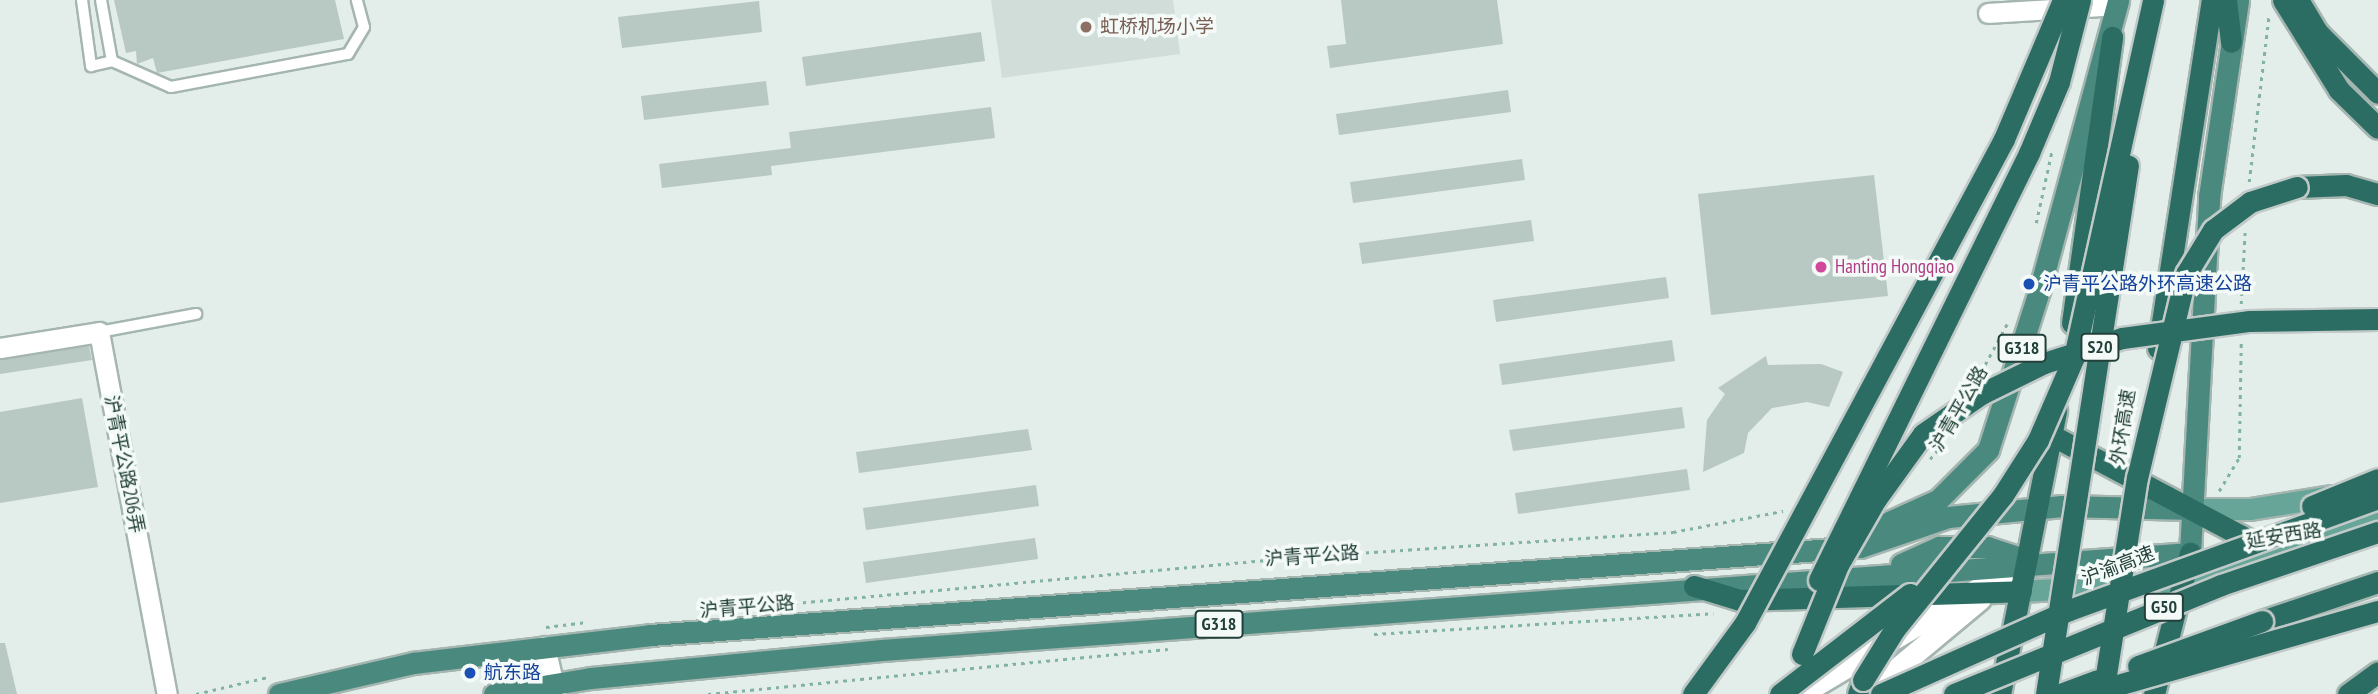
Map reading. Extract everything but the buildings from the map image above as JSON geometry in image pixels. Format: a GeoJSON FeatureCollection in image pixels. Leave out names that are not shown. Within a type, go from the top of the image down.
{"type":"FeatureCollection","features":[{"type":"Feature","properties":{"kind":"highway"},"geometry":{"type":"LineString","coordinates":[[1693,694],[1745,623],[1965,212],[2037,69],[2063,0]]}},
{"type":"Feature","properties":{"kind":"highway"},"geometry":{"type":"LineString","coordinates":[[1799,694],[1802,654],[1824,560],[2029,153],[2059,82],[2080,0]]}},
{"type":"Feature","properties":{"kind":"highway"},"geometry":{"type":"LineString","coordinates":[[1858,694],[1894,630],[1957,553],[2038,440],[2074,357],[2153,0]]}},
{"type":"Feature","properties":{"kind":"highway","name":"外环高速"},"geometry":{"type":"LineString","coordinates":[[2046,694],[2153,0]]}},
{"type":"Feature","properties":{"kind":"highway","name":"外环高速"},"geometry":{"type":"LineString","coordinates":[[2103,694],[2212,0]]}},
{"type":"Feature","properties":{"kind":"highway"},"geometry":{"type":"LineString","coordinates":[[2226,0],[2231,42]]}},
{"type":"Feature","properties":{"kind":"highway"},"geometry":{"type":"LineString","coordinates":[[2154,694],[2200,509],[2209,197],[2238,0]]}},
{"type":"Feature","properties":{"kind":"highway"},"geometry":{"type":"LineString","coordinates":[[2283,0],[2339,90],[2378,128]]}},
{"type":"Feature","properties":{"kind":"highway"},"geometry":{"type":"LineString","coordinates":[[2298,0],[2317,32],[2378,93]]}},
{"type":"Feature","properties":{"kind":"highway","name":"沪青平公路"},"geometry":{"type":"LineString","coordinates":[[1805,551],[1908,518],[1964,479],[1987,450],[2112,37],[2117,2]]}},
{"type":"Feature","properties":{"kind":"highway"},"geometry":{"type":"LineString","coordinates":[[2000,694],[2051,435],[2094,193],[2112,37]]}},
{"type":"Feature","properties":{"kind":"highway"},"geometry":{"type":"LineString","coordinates":[[2137,478],[2186,274],[2213,230],[2250,202],[2297,187],[2346,185],[2378,194]]}},
{"type":"Feature","properties":{"kind":"highway"},"geometry":{"type":"LineString","coordinates":[[1802,654],[1838,565],[1876,499],[1923,435],[1981,394],[2044,363],[2122,338],[2250,321],[2378,319]]}},
{"type":"Feature","properties":{"kind":"highway"},"geometry":{"type":"LineString","coordinates":[[2051,435],[2200,509],[2251,541]]}},
{"type":"Feature","properties":{"kind":"highway"},"geometry":{"type":"LineString","coordinates":[[2068,610],[2378,479]]}},
{"type":"Feature","properties":{"kind":"highway","name":"沪渝高速"},"geometry":{"type":"LineString","coordinates":[[1881,694],[2068,610],[2378,498]]}},
{"type":"Feature","properties":{"kind":"highway","name":"沪青平公路"},"geometry":{"type":"LineString","coordinates":[[279,684],[412,663],[541,637],[1805,551],[1893,540],[1948,517],[2036,509],[2200,509]]}},
{"type":"Feature","properties":{"kind":"highway","name":"G50"},"geometry":{"type":"LineString","coordinates":[[1954,694],[2221,585],[2378,532]]}},
{"type":"Feature","properties":{"kind":"highway","name":"G318"},"geometry":{"type":"LineString","coordinates":[[494,694],[882,650],[1886,571],[1939,547],[1987,547],[2026,560],[2190,553]]}},
{"type":"Feature","properties":{"kind":"highway"},"geometry":{"type":"LineString","coordinates":[[1780,694],[1957,553]]}},
{"type":"Feature","properties":{"kind":"highway"},"geometry":{"type":"LineString","coordinates":[[2060,694],[2378,582]]}},
{"type":"Feature","properties":{"kind":"highway"},"geometry":{"type":"LineString","coordinates":[[1694,586],[1740,600],[2021,591]]}},
{"type":"Feature","properties":{"kind":"highway"},"geometry":{"type":"LineString","coordinates":[[2086,694],[2378,611]]}},
{"type":"Feature","properties":{"kind":"highway"},"geometry":{"type":"LineString","coordinates":[[2348,694],[2378,672]]}},
{"type":"Feature","properties":{"kind":"main road","name":"延安西路"},"geometry":{"type":"LineString","coordinates":[[2200,509],[2250,509],[2378,488]]}},
{"type":"Feature","properties":{"kind":"main road","name":"延安西路"},"geometry":{"type":"LineString","coordinates":[[2190,553],[2378,521]]}},
{"type":"Feature","properties":{"kind":"main road"},"geometry":{"type":"LineString","coordinates":[[2021,591],[2183,582],[2354,525]]}},
{"type":"Feature","properties":{"kind":"street"},"geometry":{"type":"LineString","coordinates":[[1988,13],[2117,2]]}},
{"type":"Feature","properties":{"kind":"street"},"geometry":{"type":"LineString","coordinates":[[0,348],[99,332]]}},
{"type":"Feature","properties":{"kind":"street","name":"沪青平公路206弄"},"geometry":{"type":"LineString","coordinates":[[99,332],[167,694]]}},
{"type":"Feature","properties":{"kind":"street"},"geometry":{"type":"LineString","coordinates":[[1799,694],[1981,592],[2026,560]]}},
{"type":"Feature","properties":{"kind":"street"},"geometry":{"type":"LineString","coordinates":[[1866,694],[1981,592]]}},
{"type":"Feature","properties":{"kind":"street"},"geometry":{"type":"LineString","coordinates":[[541,637],[554,689]]}},
{"type":"Feature","properties":{"kind":"lane"},"geometry":{"type":"LineString","coordinates":[[82,0],[91,66],[111,61],[171,88],[348,54],[364,27],[357,0]]}},
{"type":"Feature","properties":{"kind":"lane"},"geometry":{"type":"LineString","coordinates":[[101,0],[111,61]]}},
{"type":"Feature","properties":{"kind":"lane"},"geometry":{"type":"LineString","coordinates":[[99,332],[197,314]]}},
{"type":"Feature","properties":{"kind":"path"},"geometry":{"type":"LineString","coordinates":[[2034,233],[2054,139]]}},
{"type":"Feature","properties":{"kind":"path","name":"沪青平公路"},"geometry":{"type":"LineString","coordinates":[[1976,382],[2013,312]]}},
{"type":"Feature","properties":{"kind":"path","name":"沪青平公路"},"geometry":{"type":"LineString","coordinates":[[1921,467],[1944,440]]}},
{"type":"Feature","properties":{"kind":"path"},"geometry":{"type":"LineString","coordinates":[[2200,509],[2239,458]]}},
{"type":"Feature","properties":{"kind":"path","name":"沪青平公路"},"geometry":{"type":"LineString","coordinates":[[741,608],[1298,557],[1673,532],[1791,510]]}},
{"type":"Feature","properties":{"kind":"path"},"geometry":{"type":"LineString","coordinates":[[1366,635],[1720,612]]}},
{"type":"Feature","properties":{"kind":"path"},"geometry":{"type":"LineString","coordinates":[[541,637],[590,621]]}},
{"type":"Feature","properties":{"kind":"path","name":"G318"},"geometry":{"type":"LineString","coordinates":[[708,694],[1175,649]]}},
{"type":"Feature","properties":{"kind":"path"},"geometry":{"type":"LineString","coordinates":[[196,694],[279,684]]}},
{"type":"Feature","properties":{"kind":"shaded area","name":"虹桥机场小学"},"geometry":{"type":"Polygon","coordinates":[[[991,0],[1173,0],[1180,54],[1002,78],[991,0]]]}},
{"type":"Feature","properties":{"kind":"place","name":"虹桥机场小学"},"geometry":{"type":"Point","coordinates":[1086,27]}},
{"type":"Feature","properties":{"kind":"place","name":"Hanting Hongqiao"},"geometry":{"type":"Point","coordinates":[1821,267]}},
{"type":"Feature","properties":{"kind":"place","name":"沪青平公路外环高速公路"},"geometry":{"type":"Point","coordinates":[2029,284]}},
{"type":"Feature","properties":{"kind":"place","name":"航东路"},"geometry":{"type":"Point","coordinates":[470,673]}}]}
